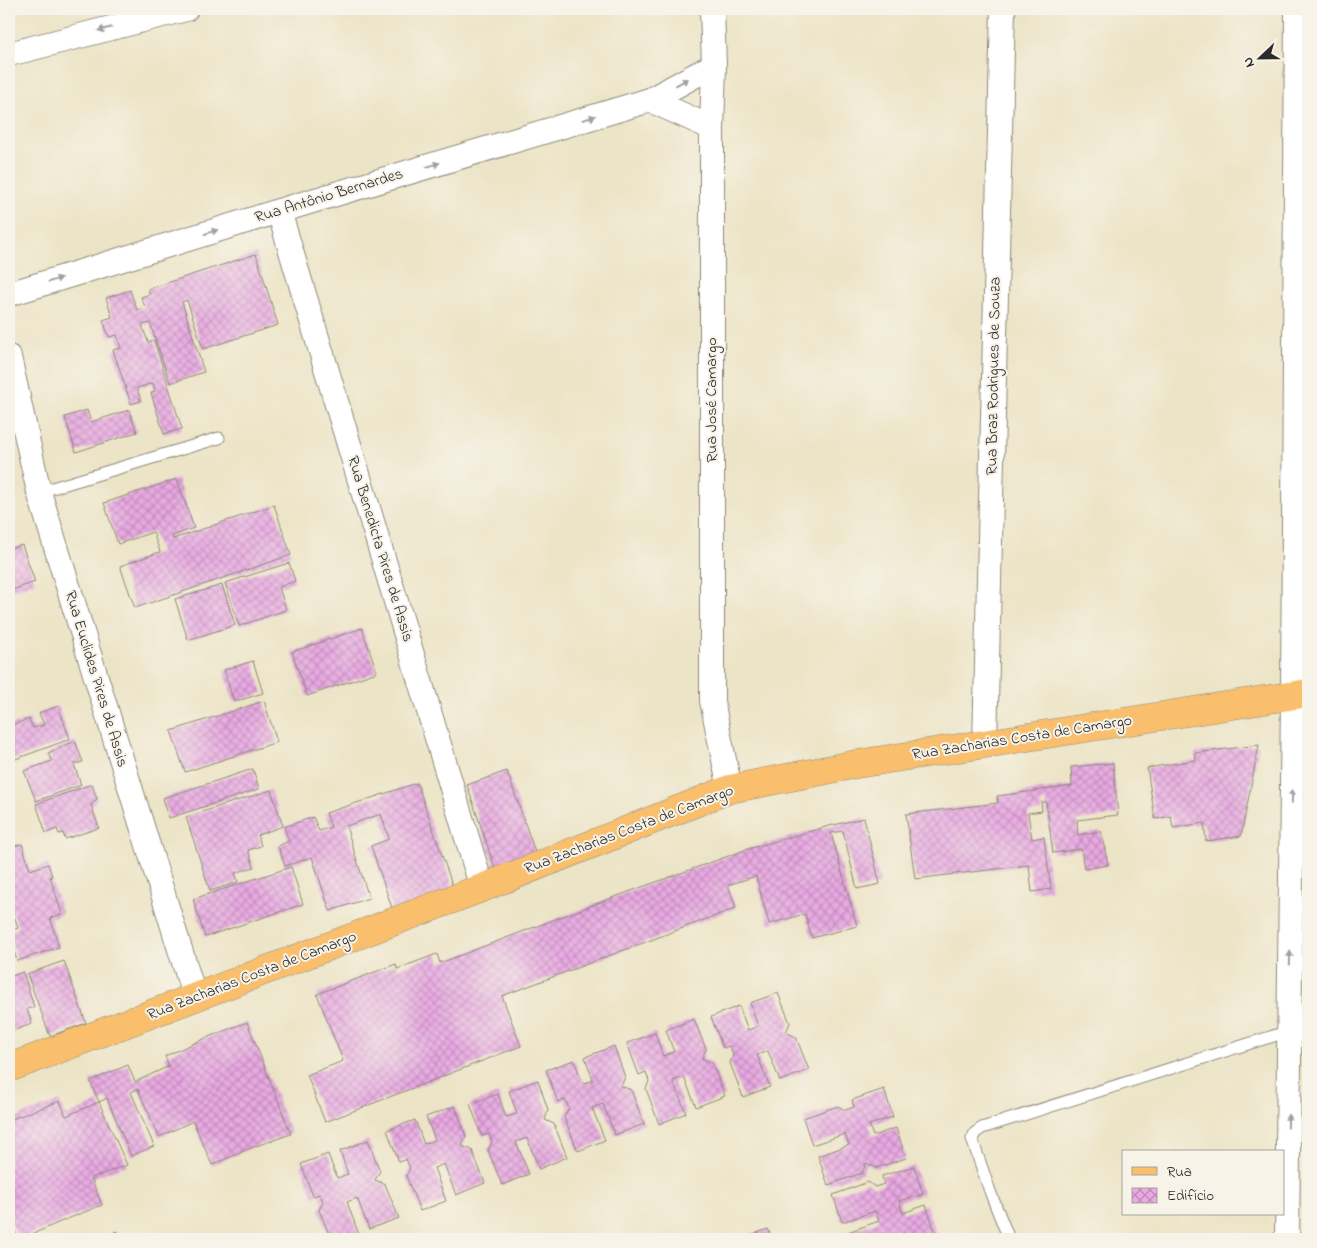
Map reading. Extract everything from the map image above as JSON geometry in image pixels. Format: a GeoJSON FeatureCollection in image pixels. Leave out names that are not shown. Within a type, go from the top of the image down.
{"type":"FeatureCollection","features":[{"type":"Feature","properties":{"kind":"main road","name":"Rua Zacharias Costa de Camargo"},"geometry":{"type":"LineString","coordinates":[[9,1068],[482,888],[730,789],[856,764],[1301,695]]}},
{"type":"Feature","properties":{"kind":"street"},"geometry":{"type":"LineString","coordinates":[[9,54],[186,9]]}},
{"type":"Feature","properties":{"kind":"street","name":"Rua José Camargo"},"geometry":{"type":"LineString","coordinates":[[712,9],[714,65],[712,128],[712,701],[730,789]]}},
{"type":"Feature","properties":{"kind":"street","name":"Rua Braz Rodrigues de Souza"},"geometry":{"type":"LineString","coordinates":[[985,744],[1003,9]]}},
{"type":"Feature","properties":{"kind":"street"},"geometry":{"type":"LineString","coordinates":[[1287,1239],[1289,1031],[1301,695],[1297,9]]}},
{"type":"Feature","properties":{"kind":"street","name":"Rua Antônio Bernardes"},"geometry":{"type":"LineString","coordinates":[[9,294],[650,100],[714,65]]}},
{"type":"Feature","properties":{"kind":"street"},"geometry":{"type":"LineString","coordinates":[[650,100],[712,128]]}},
{"type":"Feature","properties":{"kind":"street","name":"Rua Benedicta Pires de Assis"},"geometry":{"type":"LineString","coordinates":[[279,211],[482,888]]}},
{"type":"Feature","properties":{"kind":"street","name":"Rua Euclides Pires de Assis"},"geometry":{"type":"LineString","coordinates":[[9,358],[38,492],[195,998]]}},
{"type":"Feature","properties":{"kind":"lane"},"geometry":{"type":"LineString","coordinates":[[38,492],[219,438]]}},
{"type":"Feature","properties":{"kind":"lane"},"geometry":{"type":"LineString","coordinates":[[1009,1239],[972,1139],[975,1133],[982,1128],[1289,1031]]}},
{"type":"Feature","properties":{"kind":"building"},"geometry":{"type":"Polygon","coordinates":[[[256,254],[278,325],[203,349],[187,300],[182,302],[204,372],[170,383],[150,323],[142,325],[148,342],[154,340],[182,429],[164,434],[151,393],[155,391],[153,383],[137,388],[141,401],[131,404],[113,350],[121,348],[117,335],[109,337],[103,320],[112,317],[106,298],[130,290],[137,310],[145,307],[141,297],[150,294],[148,289],[256,254]]]}},
{"type":"Feature","properties":{"kind":"building"},"geometry":{"type":"Polygon","coordinates":[[[87,410],[91,422],[129,410],[137,432],[76,452],[65,417],[87,410]]]}},
{"type":"Feature","properties":{"kind":"building"},"geometry":{"type":"Polygon","coordinates":[[[177,479],[194,528],[172,536],[173,539],[274,505],[291,555],[135,608],[120,566],[160,552],[153,532],[118,544],[104,503],[177,479]]]}},
{"type":"Feature","properties":{"kind":"building"},"geometry":{"type":"Polygon","coordinates":[[[22,545],[35,582],[9,591],[9,549],[22,545]]]}},
{"type":"Feature","properties":{"kind":"building"},"geometry":{"type":"Polygon","coordinates":[[[289,563],[295,581],[279,587],[286,610],[239,626],[225,583],[289,563]]]}},
{"type":"Feature","properties":{"kind":"building"},"geometry":{"type":"Polygon","coordinates":[[[222,585],[235,625],[188,640],[175,599],[222,585]]]}},
{"type":"Feature","properties":{"kind":"building"},"geometry":{"type":"Polygon","coordinates":[[[362,628],[377,672],[307,696],[292,652],[362,628]]]}},
{"type":"Feature","properties":{"kind":"building"},"geometry":{"type":"Polygon","coordinates":[[[253,661],[263,693],[234,702],[224,670],[253,661]]]}},
{"type":"Feature","properties":{"kind":"building"},"geometry":{"type":"Polygon","coordinates":[[[264,701],[277,742],[185,772],[171,731],[264,701]]]}},
{"type":"Feature","properties":{"kind":"building"},"geometry":{"type":"Polygon","coordinates":[[[58,706],[70,739],[13,760],[9,748],[9,726],[29,719],[33,728],[44,725],[39,713],[58,706]]]}},
{"type":"Feature","properties":{"kind":"building"},"geometry":{"type":"Polygon","coordinates":[[[75,741],[83,762],[74,764],[81,785],[36,801],[24,771],[52,761],[48,753],[75,741]]]}},
{"type":"Feature","properties":{"kind":"building"},"geometry":{"type":"Polygon","coordinates":[[[1259,745],[1241,836],[1206,841],[1204,823],[1173,828],[1171,816],[1155,819],[1147,768],[1196,760],[1195,753],[1259,745]]]}},
{"type":"Feature","properties":{"kind":"building"},"geometry":{"type":"Polygon","coordinates":[[[1113,763],[1118,815],[1077,820],[1078,835],[1101,831],[1108,865],[1084,869],[1081,849],[1053,853],[1046,802],[1041,802],[1042,811],[1028,813],[1032,839],[1044,837],[1051,889],[1032,892],[1029,865],[915,879],[906,814],[998,803],[997,796],[1072,786],[1071,767],[1113,763]]]}},
{"type":"Feature","properties":{"kind":"building"},"geometry":{"type":"Polygon","coordinates":[[[253,769],[259,789],[169,818],[163,798],[253,769]]]}},
{"type":"Feature","properties":{"kind":"building"},"geometry":{"type":"Polygon","coordinates":[[[507,771],[537,858],[496,871],[467,785],[507,771]]]}},
{"type":"Feature","properties":{"kind":"building"},"geometry":{"type":"Polygon","coordinates":[[[417,783],[454,890],[393,911],[371,846],[389,839],[381,814],[346,826],[369,898],[330,911],[312,857],[285,866],[278,846],[289,841],[284,827],[313,817],[319,831],[331,827],[326,813],[417,783]]]}},
{"type":"Feature","properties":{"kind":"building"},"geometry":{"type":"Polygon","coordinates":[[[92,784],[97,799],[91,805],[99,828],[65,839],[63,833],[59,834],[57,829],[46,833],[36,804],[92,784]]]}},
{"type":"Feature","properties":{"kind":"building"},"geometry":{"type":"Polygon","coordinates":[[[271,790],[283,826],[258,835],[261,846],[248,850],[254,867],[235,873],[238,882],[210,891],[186,817],[271,790]]]}},
{"type":"Feature","properties":{"kind":"building"},"geometry":{"type":"Polygon","coordinates":[[[864,818],[880,884],[857,889],[843,831],[831,833],[857,926],[812,938],[805,914],[769,924],[756,876],[728,885],[736,908],[502,996],[521,1046],[325,1122],[307,1075],[343,1061],[317,994],[396,964],[397,969],[437,954],[440,963],[748,849],[864,818]]]}},
{"type":"Feature","properties":{"kind":"building"},"geometry":{"type":"Polygon","coordinates":[[[9,831],[14,846],[22,844],[30,870],[48,864],[62,914],[50,918],[59,947],[17,961],[9,935],[9,931],[18,928],[9,899],[9,831]]]}},
{"type":"Feature","properties":{"kind":"building"},"geometry":{"type":"Polygon","coordinates":[[[291,867],[303,904],[205,937],[193,899],[291,867]]]}},
{"type":"Feature","properties":{"kind":"building"},"geometry":{"type":"Polygon","coordinates":[[[64,961],[86,1023],[50,1036],[27,974],[64,961]]]}},
{"type":"Feature","properties":{"kind":"building"},"geometry":{"type":"Polygon","coordinates":[[[23,972],[34,1007],[27,1009],[32,1024],[9,1032],[9,977],[23,972]]]}},
{"type":"Feature","properties":{"kind":"building"},"geometry":{"type":"Polygon","coordinates":[[[778,993],[790,1023],[786,1032],[796,1037],[809,1070],[780,1081],[768,1051],[757,1055],[770,1087],[743,1097],[730,1063],[733,1055],[730,1046],[723,1048],[711,1017],[739,1006],[748,1030],[758,1026],[750,1003],[778,993]]]}},
{"type":"Feature","properties":{"kind":"building"},"geometry":{"type":"Polygon","coordinates":[[[694,1019],[706,1049],[702,1058],[712,1063],[725,1096],[696,1107],[684,1077],[673,1081],[686,1113],[659,1124],[646,1089],[649,1081],[646,1072],[639,1075],[627,1043],[655,1033],[663,1056],[674,1052],[666,1030],[694,1019]]]}},
{"type":"Feature","properties":{"kind":"building"},"geometry":{"type":"Polygon","coordinates":[[[247,1022],[291,1134],[253,1147],[212,1165],[193,1121],[159,1137],[138,1089],[131,1092],[154,1146],[131,1156],[107,1098],[99,1102],[90,1081],[128,1065],[135,1082],[169,1066],[165,1056],[247,1022]]]}},
{"type":"Feature","properties":{"kind":"building"},"geometry":{"type":"Polygon","coordinates":[[[614,1046],[625,1077],[621,1086],[631,1090],[644,1124],[615,1135],[603,1104],[592,1108],[605,1140],[578,1151],[564,1117],[569,1109],[565,1100],[558,1102],[546,1070],[574,1060],[583,1084],[593,1080],[585,1057],[614,1046]]]}},
{"type":"Feature","properties":{"kind":"building"},"geometry":{"type":"Polygon","coordinates":[[[538,1080],[548,1110],[545,1120],[554,1124],[567,1157],[539,1169],[527,1138],[516,1142],[529,1174],[502,1185],[488,1150],[492,1142],[489,1134],[482,1136],[470,1104],[498,1094],[506,1117],[517,1114],[509,1091],[538,1080]]]}},
{"type":"Feature","properties":{"kind":"building"},"geometry":{"type":"Polygon","coordinates":[[[884,1089],[893,1117],[869,1125],[873,1136],[896,1128],[906,1158],[876,1168],[866,1163],[862,1173],[828,1185],[818,1156],[849,1145],[845,1134],[812,1145],[803,1118],[838,1106],[845,1110],[854,1107],[852,1100],[884,1089]]]}},
{"type":"Feature","properties":{"kind":"building"},"geometry":{"type":"Polygon","coordinates":[[[60,1101],[66,1116],[99,1102],[127,1165],[91,1178],[102,1205],[18,1239],[9,1216],[9,1120],[60,1101]]]}},
{"type":"Feature","properties":{"kind":"building"},"geometry":{"type":"Polygon","coordinates":[[[455,1106],[466,1136],[462,1146],[472,1150],[485,1183],[456,1195],[444,1164],[434,1168],[446,1201],[420,1211],[406,1176],[410,1168],[406,1159],[399,1162],[387,1130],[415,1120],[424,1144],[435,1140],[426,1117],[455,1106]]]}},
{"type":"Feature","properties":{"kind":"building"},"geometry":{"type":"Polygon","coordinates":[[[368,1140],[380,1171],[375,1180],[385,1184],[399,1218],[369,1229],[357,1198],[347,1202],[359,1235],[348,1239],[331,1239],[319,1210],[323,1202],[320,1194],[313,1196],[301,1164],[328,1154],[337,1178],[348,1174],[340,1151],[368,1140]]]}},
{"type":"Feature","properties":{"kind":"building"},"geometry":{"type":"Polygon","coordinates":[[[914,1166],[923,1194],[899,1201],[903,1213],[926,1205],[936,1234],[921,1239],[850,1239],[848,1232],[879,1221],[875,1211],[842,1222],[833,1195],[868,1182],[875,1187],[884,1184],[882,1176],[914,1166]]]}},
{"type":"Feature","properties":{"kind":"building"},"geometry":{"type":"Polygon","coordinates":[[[768,1229],[772,1239],[740,1239],[768,1229]]]}},
{"type":"Feature","properties":{"kind":"building"},"geometry":{"type":"Polygon","coordinates":[[[115,1231],[130,1239],[111,1239],[115,1231]]]}}]}
